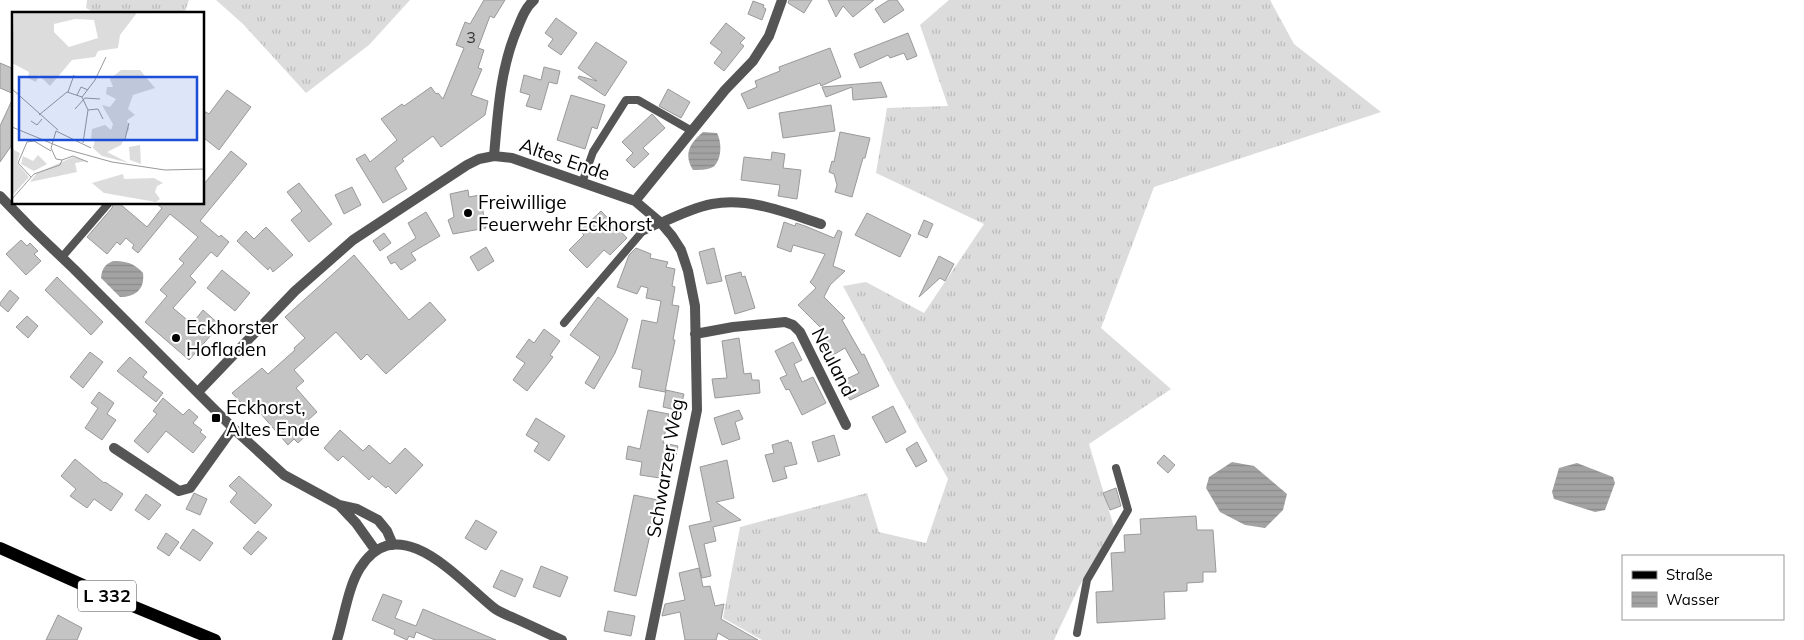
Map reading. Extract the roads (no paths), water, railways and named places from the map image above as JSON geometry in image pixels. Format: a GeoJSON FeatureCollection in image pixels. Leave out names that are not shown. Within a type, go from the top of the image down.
{"type":"FeatureCollection","features":[{"type":"Feature","properties":{"kind":"main road","name":"L 332"},"geometry":{"type":"LineString","coordinates":[[0,548],[214,640]]}},
{"type":"Feature","properties":{"kind":"street"},"geometry":{"type":"LineString","coordinates":[[494,156],[500,91],[509,46],[524,14],[534,0]]}},
{"type":"Feature","properties":{"kind":"street"},"geometry":{"type":"LineString","coordinates":[[635,201],[725,90],[753,61],[769,36],[782,0]]}},
{"type":"Feature","properties":{"kind":"street","name":"Altes Ende"},"geometry":{"type":"LineString","coordinates":[[198,392],[295,291],[353,240],[467,164],[494,156],[512,158],[635,201]]}},
{"type":"Feature","properties":{"kind":"street"},"geometry":{"type":"LineString","coordinates":[[0,196],[233,428],[284,475],[339,505],[357,509],[378,520],[387,531],[393,545]]}},
{"type":"Feature","properties":{"kind":"street","name":"Schwarzer Weg"},"geometry":{"type":"LineString","coordinates":[[635,201],[661,223],[681,250],[688,271],[695,306],[696,410],[650,640]]}},
{"type":"Feature","properties":{"kind":"street"},"geometry":{"type":"LineString","coordinates":[[661,223],[712,204],[742,203],[771,208],[821,224]]}},
{"type":"Feature","properties":{"kind":"street","name":"Neuland"},"geometry":{"type":"LineString","coordinates":[[695,334],[776,322],[785,322],[793,325],[800,332],[846,425]]}},
{"type":"Feature","properties":{"kind":"street"},"geometry":{"type":"LineString","coordinates":[[114,448],[155,477],[179,491],[184,491],[190,488],[233,428]]}},
{"type":"Feature","properties":{"kind":"street"},"geometry":{"type":"LineString","coordinates":[[339,505],[356,523],[376,551]]}},
{"type":"Feature","properties":{"kind":"street"},"geometry":{"type":"LineString","coordinates":[[338,640],[354,582],[360,568],[376,551],[393,545],[411,546],[428,553],[495,609],[562,640]]}},
{"type":"Feature","properties":{"kind":"lane"},"geometry":{"type":"LineString","coordinates":[[582,183],[593,152],[626,100],[638,100],[692,131]]}},
{"type":"Feature","properties":{"kind":"lane"},"geometry":{"type":"LineString","coordinates":[[62,257],[107,205]]}},
{"type":"Feature","properties":{"kind":"lane"},"geometry":{"type":"LineString","coordinates":[[564,323],[642,232],[661,223]]}},
{"type":"Feature","properties":{"kind":"lane"},"geometry":{"type":"LineString","coordinates":[[1077,633],[1087,580],[1128,510],[1116,468]]}},
{"type":"Feature","properties":{"kind":"water"},"geometry":{"type":"Polygon","coordinates":[[[703,132],[717,133],[720,156],[713,167],[693,170],[688,154],[689,149],[703,132]]]}},
{"type":"Feature","properties":{"kind":"water"},"geometry":{"type":"Polygon","coordinates":[[[113,261],[130,263],[143,273],[141,288],[135,294],[120,297],[101,278],[104,268],[113,261]]]}},
{"type":"Feature","properties":{"kind":"water"},"geometry":{"type":"Polygon","coordinates":[[[1232,462],[1254,466],[1287,494],[1283,510],[1265,528],[1245,525],[1220,512],[1206,488],[1209,477],[1232,462]]]}},
{"type":"Feature","properties":{"kind":"water"},"geometry":{"type":"Polygon","coordinates":[[[1577,463],[1613,477],[1615,483],[1605,510],[1595,512],[1554,499],[1552,492],[1559,468],[1577,463]]]}},
{"type":"Feature","properties":{"kind":"place","name":"Freiwillige Feuerwehr Eckhorst"},"geometry":{"type":"Point","coordinates":[468,213]}},
{"type":"Feature","properties":{"kind":"place","name":"Eckhorster Hofladen"},"geometry":{"type":"Point","coordinates":[176,338]}},
{"type":"Feature","properties":{"kind":"place","name":"Eckhorst, Altes Ende"},"geometry":{"type":"Point","coordinates":[216,418]}}]}
